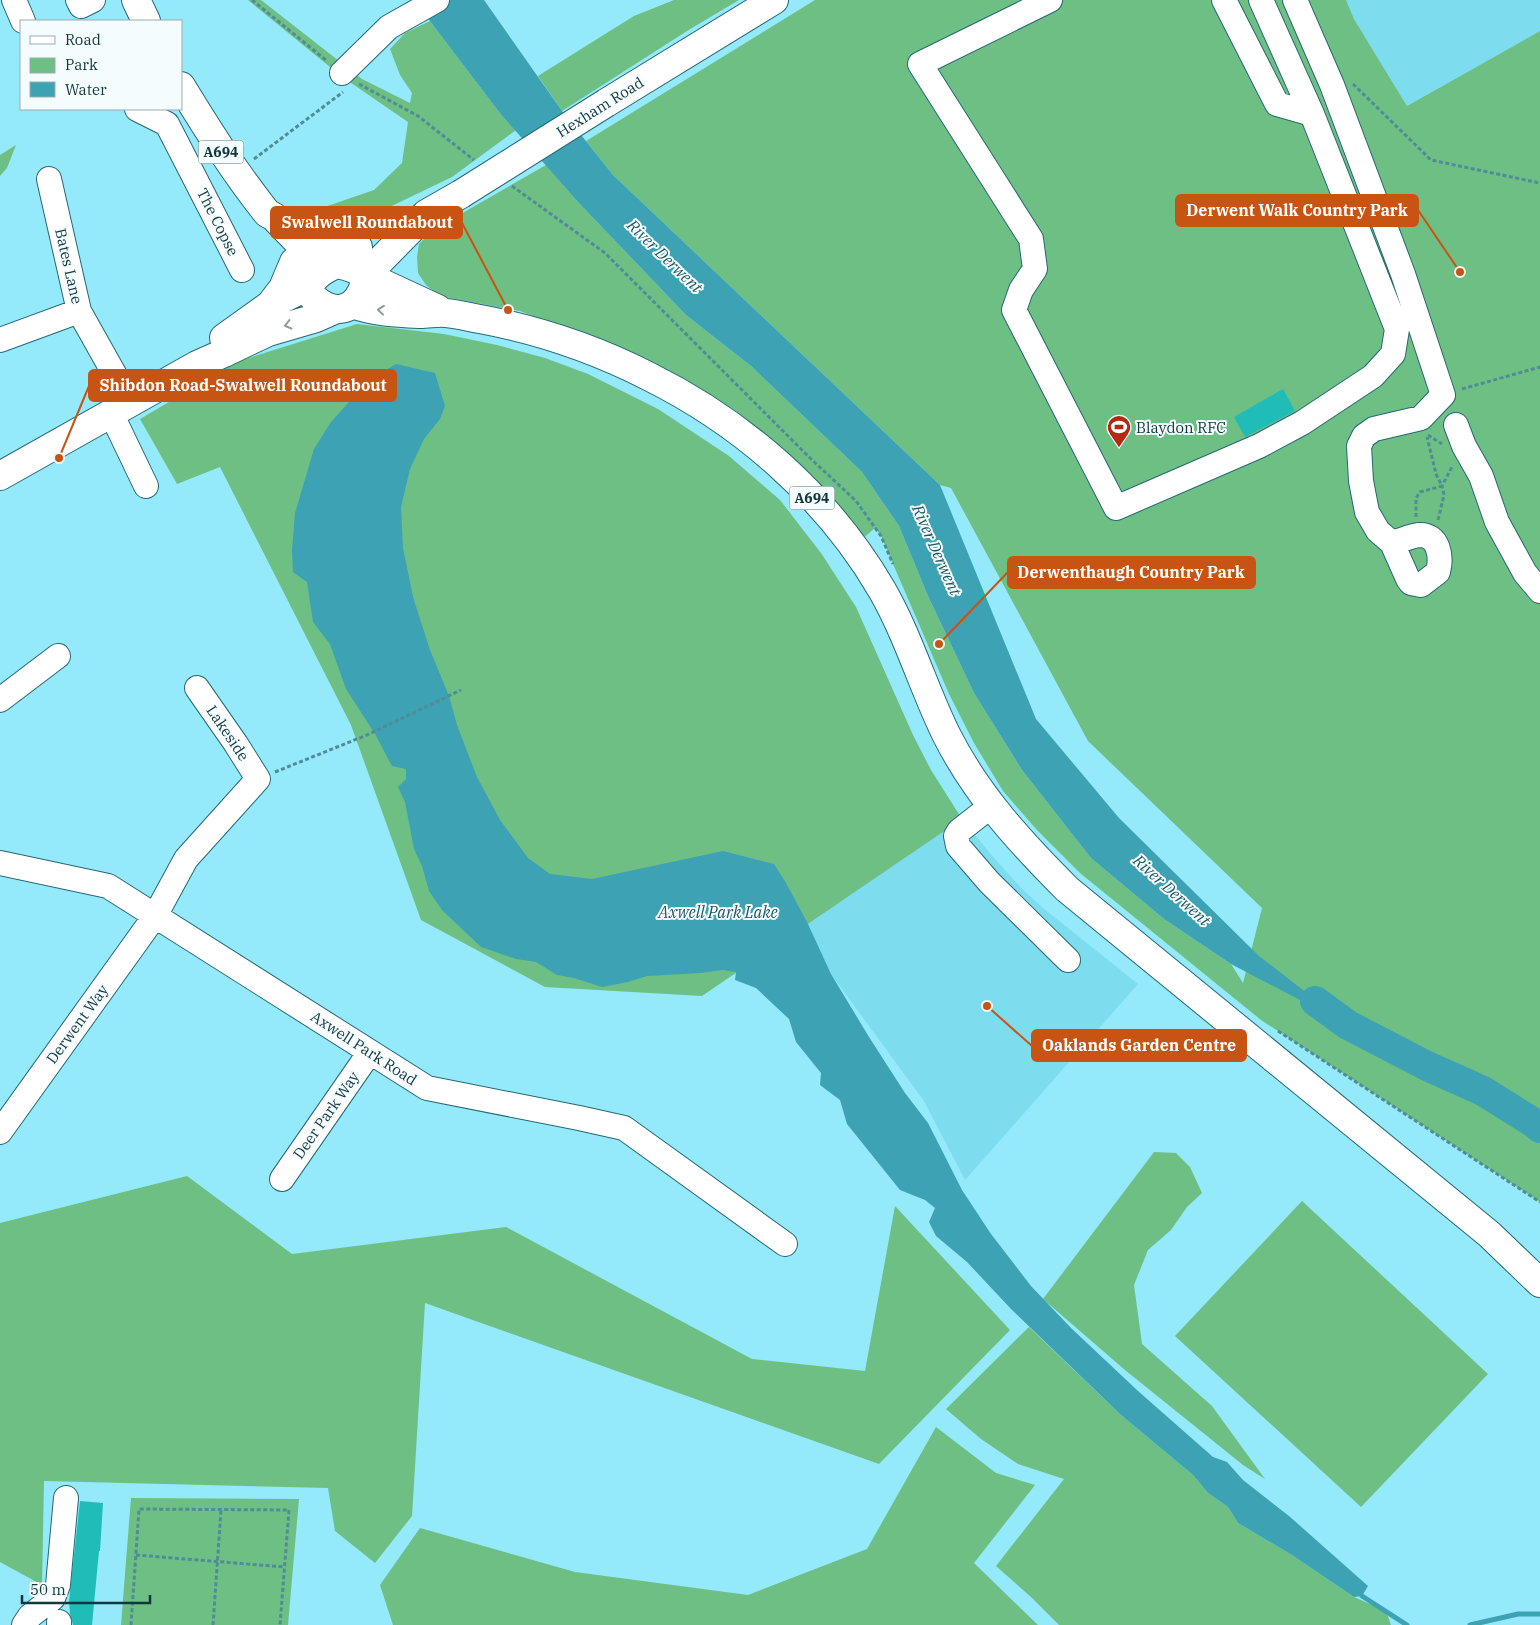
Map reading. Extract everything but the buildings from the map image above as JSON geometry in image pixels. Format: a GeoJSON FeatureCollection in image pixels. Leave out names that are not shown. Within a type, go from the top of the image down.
{"type":"FeatureCollection","features":[{"type":"Feature","properties":{"kind":"main road"},"geometry":{"type":"LineString","coordinates":[[136,0],[146,20]]}},
{"type":"Feature","properties":{"kind":"main road","name":"Hexham Road"},"geometry":{"type":"LineString","coordinates":[[354,293],[417,223],[606,103],[774,0]]}},
{"type":"Feature","properties":{"kind":"main road","name":"A694"},"geometry":{"type":"LineString","coordinates":[[182,88],[213,140],[239,178],[267,213],[274,217],[300,244],[316,272],[311,295],[320,303],[382,283],[434,307],[504,324],[581,347],[623,364],[682,393],[732,426],[767,455],[825,512],[873,574],[894,613],[946,734],[991,806],[1027,850],[1067,889],[1489,1234],[1540,1283]]}},
{"type":"Feature","properties":{"kind":"main road","name":"A694"},"geometry":{"type":"LineString","coordinates":[[239,178],[260,188],[284,214],[312,237],[336,246],[358,247]]}},
{"type":"Feature","properties":{"kind":"main road","name":"A694"},"geometry":{"type":"LineString","coordinates":[[267,213],[267,222],[316,272]]}},
{"type":"Feature","properties":{"kind":"main road","name":"Hexham Road"},"geometry":{"type":"LineString","coordinates":[[196,365],[208,350],[316,272],[405,220],[417,223]]}},
{"type":"Feature","properties":{"kind":"main road"},"geometry":{"type":"LineString","coordinates":[[417,223],[402,267],[403,276],[413,292],[434,307]]}},
{"type":"Feature","properties":{"kind":"main road","name":"A694"},"geometry":{"type":"LineString","coordinates":[[316,272],[350,267],[354,293]]}},
{"type":"Feature","properties":{"kind":"main road"},"geometry":{"type":"LineString","coordinates":[[0,476],[196,365],[224,354],[268,332],[316,318],[354,293]]}},
{"type":"Feature","properties":{"kind":"street"},"geometry":{"type":"LineString","coordinates":[[14,0],[23,20]]}},
{"type":"Feature","properties":{"kind":"street"},"geometry":{"type":"LineString","coordinates":[[78,0],[81,6],[93,0]]}},
{"type":"Feature","properties":{"kind":"street"},"geometry":{"type":"LineString","coordinates":[[349,78],[389,27],[438,0]]}},
{"type":"Feature","properties":{"kind":"street"},"geometry":{"type":"LineString","coordinates":[[1050,0],[920,64],[1031,239],[1035,269],[1021,290],[1014,310],[1116,508],[1259,446],[1302,423],[1373,376],[1393,354],[1397,329],[1312,114],[1261,0]]}},
{"type":"Feature","properties":{"kind":"street"},"geometry":{"type":"LineString","coordinates":[[1224,0],[1277,104],[1312,114]]}},
{"type":"Feature","properties":{"kind":"street"},"geometry":{"type":"LineString","coordinates":[[1295,0],[1332,85],[1403,274],[1443,395],[1421,418],[1374,429],[1364,436],[1359,446],[1361,481],[1367,512],[1378,531],[1392,543]]}},
{"type":"Feature","properties":{"kind":"street","name":"The Copse"},"geometry":{"type":"LineString","coordinates":[[139,110],[167,124],[242,270]]}},
{"type":"Feature","properties":{"kind":"street","name":"Bates Lane"},"geometry":{"type":"LineString","coordinates":[[50,179],[79,311],[120,407],[146,486]]}},
{"type":"Feature","properties":{"kind":"street"},"geometry":{"type":"LineString","coordinates":[[0,340],[79,311]]}},
{"type":"Feature","properties":{"kind":"street"},"geometry":{"type":"LineString","coordinates":[[1456,425],[1464,446],[1481,476],[1497,522],[1525,573],[1540,591]]}},
{"type":"Feature","properties":{"kind":"street"},"geometry":{"type":"LineString","coordinates":[[0,700],[58,656]]}},
{"type":"Feature","properties":{"kind":"street","name":"Lakeside"},"geometry":{"type":"LineString","coordinates":[[197,688],[258,779]]}},
{"type":"Feature","properties":{"kind":"street","name":"Derwent Way"},"geometry":{"type":"LineString","coordinates":[[0,1132],[155,916],[186,859],[258,779]]}},
{"type":"Feature","properties":{"kind":"street"},"geometry":{"type":"LineString","coordinates":[[991,806],[959,831],[956,836],[958,846],[988,882],[1068,960]]}},
{"type":"Feature","properties":{"kind":"street","name":"Axwell Park Road"},"geometry":{"type":"LineString","coordinates":[[0,863],[108,886],[426,1088],[624,1128],[785,1244]]}},
{"type":"Feature","properties":{"kind":"street","name":"Deer Park Way"},"geometry":{"type":"LineString","coordinates":[[282,1179],[370,1052]]}},
{"type":"Feature","properties":{"kind":"street"},"geometry":{"type":"LineString","coordinates":[[24,1625],[30,1616],[53,1598],[58,1585],[66,1498]]}},
{"type":"Feature","properties":{"kind":"path"},"geometry":{"type":"LineString","coordinates":[[252,0],[349,78],[418,116],[480,164]]}},
{"type":"Feature","properties":{"kind":"path"},"geometry":{"type":"LineString","coordinates":[[1346,77],[1431,160],[1540,183]]}},
{"type":"Feature","properties":{"kind":"path"},"geometry":{"type":"LineString","coordinates":[[239,178],[349,78]]}},
{"type":"Feature","properties":{"kind":"path"},"geometry":{"type":"LineString","coordinates":[[504,181],[605,253],[809,458],[856,501],[881,536],[896,571]]}},
{"type":"Feature","properties":{"kind":"path"},"geometry":{"type":"LineString","coordinates":[[1443,395],[1540,367]]}},
{"type":"Feature","properties":{"kind":"path"},"geometry":{"type":"LineString","coordinates":[[1426,434],[1436,474],[1442,486],[1444,495],[1443,505]]}},
{"type":"Feature","properties":{"kind":"path"},"geometry":{"type":"LineString","coordinates":[[1415,510],[1416,498],[1420,492],[1442,486],[1453,463]]}},
{"type":"Feature","properties":{"kind":"path"},"geometry":{"type":"LineString","coordinates":[[258,779],[367,735],[461,690]]}},
{"type":"Feature","properties":{"kind":"path"},"geometry":{"type":"LineString","coordinates":[[1277,1030],[1540,1202]]}},
{"type":"Feature","properties":{"kind":"path"},"geometry":{"type":"LineString","coordinates":[[130,1625],[139,1509],[289,1510],[280,1625]]}},
{"type":"Feature","properties":{"kind":"path"},"geometry":{"type":"LineString","coordinates":[[213,1625],[221,1510]]}},
{"type":"Feature","properties":{"kind":"path"},"geometry":{"type":"LineString","coordinates":[[136,1554],[284,1567]]}},
{"type":"Feature","properties":{"kind":"shaded area"},"geometry":{"type":"Polygon","coordinates":[[[1346,0],[1540,0],[1540,31],[1407,106],[1354,19],[1346,0]]]}},
{"type":"Feature","properties":{"kind":"shaded area"},"geometry":{"type":"Polygon","coordinates":[[[962,819],[1022,889],[1138,984],[965,1180],[924,1101],[831,974],[808,924],[962,819]]]}},
{"type":"Feature","properties":{"kind":"green space"},"geometry":{"type":"Polygon","coordinates":[[[248,0],[261,0],[362,79],[410,103],[412,93],[400,75],[390,49],[405,33],[430,21],[499,112],[516,130],[452,177],[375,214],[343,234],[307,223],[310,212],[374,190],[402,163],[408,122],[341,76],[248,0]]]}},
{"type":"Feature","properties":{"kind":"green space"},"geometry":{"type":"Polygon","coordinates":[[[674,0],[739,0],[562,111],[538,76],[634,16],[674,0]]]}},
{"type":"Feature","properties":{"kind":"green space","name":"Blaydon RFC"},"geometry":{"type":"Polygon","coordinates":[[[815,0],[1346,0],[1354,19],[1407,106],[1540,31],[1540,1202],[1261,1020],[1080,873],[1037,830],[1003,791],[974,743],[949,694],[881,536],[875,528],[861,540],[800,468],[736,411],[648,360],[520,311],[440,296],[426,285],[418,273],[417,257],[419,244],[433,230],[546,165],[578,202],[686,315],[751,366],[862,472],[899,526],[928,596],[974,693],[1022,770],[1091,858],[1164,919],[1231,964],[1243,983],[1262,908],[1088,741],[951,488],[940,485],[613,175],[586,141],[815,0]]]}},
{"type":"Feature","properties":{"kind":"green space"},"geometry":{"type":"Polygon","coordinates":[[[16,145],[7,168],[0,176],[0,155],[16,145]]]}},
{"type":"Feature","properties":{"kind":"green space"},"geometry":{"type":"Polygon","coordinates":[[[357,324],[444,334],[497,345],[545,358],[588,374],[658,409],[729,456],[780,500],[821,553],[856,607],[913,735],[931,770],[962,819],[702,996],[545,987],[421,920],[351,725],[220,467],[177,484],[140,419],[239,361],[357,324]]]}},
{"type":"Feature","properties":{"kind":"green space"},"geometry":{"type":"Polygon","coordinates":[[[1154,1152],[1176,1153],[1190,1167],[1202,1193],[1187,1207],[1171,1230],[1148,1250],[1134,1285],[1142,1344],[1212,1406],[1265,1479],[1243,1465],[1125,1370],[1043,1299],[1154,1152]]]}},
{"type":"Feature","properties":{"kind":"green space"},"geometry":{"type":"Polygon","coordinates":[[[187,1176],[292,1254],[506,1227],[752,1359],[865,1371],[895,1206],[1010,1330],[879,1464],[425,1303],[412,1516],[375,1563],[335,1531],[328,1488],[44,1481],[42,1585],[0,1562],[0,1223],[187,1176]]]}},
{"type":"Feature","properties":{"kind":"green space"},"geometry":{"type":"Polygon","coordinates":[[[1302,1201],[1488,1374],[1361,1507],[1175,1336],[1302,1201]]]}},
{"type":"Feature","properties":{"kind":"green space"},"geometry":{"type":"Polygon","coordinates":[[[1029,1327],[1121,1415],[1193,1475],[1208,1493],[1228,1507],[1238,1523],[1292,1555],[1354,1597],[1386,1611],[1391,1625],[1059,1625],[996,1566],[1064,1479],[1018,1464],[981,1439],[946,1409],[1029,1327]]]}},
{"type":"Feature","properties":{"kind":"green space"},"geometry":{"type":"Polygon","coordinates":[[[936,1427],[996,1473],[1035,1485],[974,1563],[1038,1625],[393,1625],[380,1585],[420,1528],[575,1572],[748,1595],[867,1549],[936,1427]]]}},
{"type":"Feature","properties":{"kind":"green space"},"geometry":{"type":"Polygon","coordinates":[[[131,1498],[299,1499],[288,1625],[121,1625],[131,1498]]]}},
{"type":"Feature","properties":{"kind":"water"},"geometry":{"type":"Polygon","coordinates":[[[414,0],[484,0],[562,111],[613,175],[940,485],[1036,719],[1119,818],[1259,956],[1348,1025],[1231,964],[1164,919],[1091,858],[1022,770],[974,693],[928,596],[899,526],[862,472],[751,366],[686,315],[578,202],[499,112],[414,0]]]}},
{"type":"Feature","properties":{"kind":"water","name":"Axwell Park Lake"},"geometry":{"type":"Polygon","coordinates":[[[396,364],[435,373],[445,406],[440,419],[424,439],[410,469],[401,507],[403,548],[413,597],[430,650],[449,696],[457,725],[477,777],[500,820],[528,858],[550,874],[592,879],[723,851],[774,864],[808,924],[831,974],[905,1093],[928,1123],[962,1190],[991,1234],[1031,1286],[1071,1328],[1138,1391],[1213,1457],[1227,1462],[1243,1480],[1289,1516],[1368,1586],[1362,1596],[1354,1597],[1292,1555],[1238,1523],[1228,1507],[1208,1493],[1193,1475],[1121,1415],[1012,1310],[967,1262],[936,1236],[929,1222],[935,1208],[925,1200],[900,1190],[847,1124],[840,1100],[820,1085],[821,1073],[796,1042],[789,1019],[756,988],[735,980],[736,972],[723,970],[647,976],[602,987],[557,975],[536,962],[516,959],[481,947],[442,910],[429,891],[422,866],[414,849],[405,802],[398,787],[406,779],[406,769],[392,766],[375,734],[346,689],[330,644],[313,622],[307,582],[293,572],[292,550],[295,513],[314,449],[331,422],[349,402],[386,370],[396,364]]]}},
{"type":"Feature","properties":{"kind":"waterway","name":"River Derwent"},"geometry":{"type":"LineString","coordinates":[[1315,1001],[1348,1025],[1427,1066],[1483,1091],[1540,1128]]}},
{"type":"Feature","properties":{"kind":"waterway"},"geometry":{"type":"LineString","coordinates":[[1362,1596],[1407,1625]]}},
{"type":"Feature","properties":{"kind":"waterway"},"geometry":{"type":"LineString","coordinates":[[1470,1625],[1518,1614],[1540,1614]]}},
{"type":"Feature","properties":{"kind":"place","name":"Derwent Walk Country Park"},"geometry":{"type":"Point","coordinates":[1460,272]}},
{"type":"Feature","properties":{"kind":"place","name":"Swalwell Roundabout"},"geometry":{"type":"Point","coordinates":[508,310]}},
{"type":"Feature","properties":{"kind":"place","name":"Blaydon RFC"},"geometry":{"type":"Point","coordinates":[1119,448]}},
{"type":"Feature","properties":{"kind":"place","name":"Shibdon Road-Swalwell Roundabout"},"geometry":{"type":"Point","coordinates":[59,458]}},
{"type":"Feature","properties":{"kind":"place","name":"Derwenthaugh Country Park"},"geometry":{"type":"Point","coordinates":[939,644]}},
{"type":"Feature","properties":{"kind":"place","name":"Oaklands Garden Centre"},"geometry":{"type":"Point","coordinates":[987,1006]}}]}
